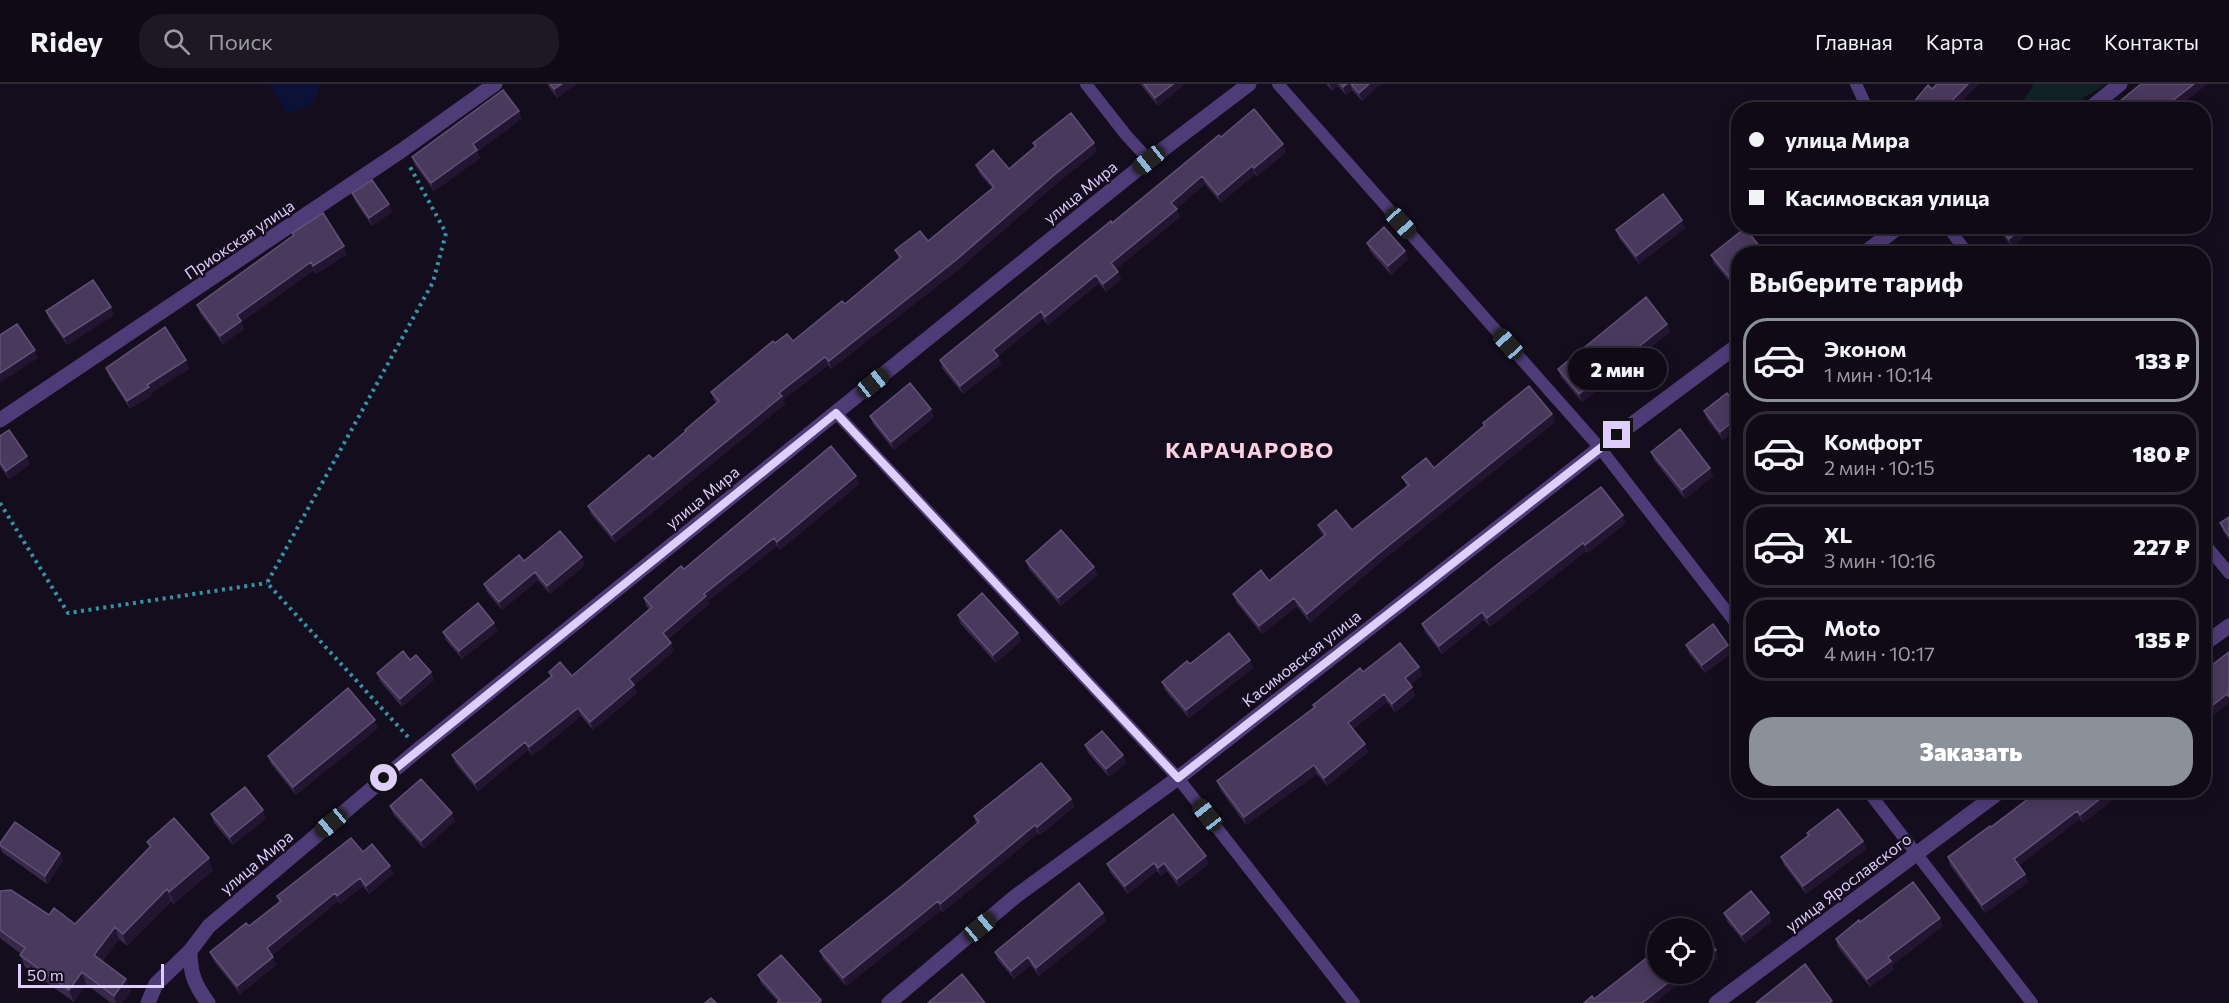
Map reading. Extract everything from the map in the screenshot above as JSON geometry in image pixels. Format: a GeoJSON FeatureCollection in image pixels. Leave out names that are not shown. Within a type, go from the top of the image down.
{"type":"FeatureCollection","features":[{"type":"Feature","properties":{"kind":"street","name":"Приокская улица"},"geometry":{"type":"LineString","coordinates":[[0,420],[401,151],[495,84]]}},
{"type":"Feature","properties":{"kind":"street","name":"улица Мира"},"geometry":{"type":"LineString","coordinates":[[148,1003],[156,984],[190,951],[209,926],[418,749],[1149,160],[1249,84]]}},
{"type":"Feature","properties":{"kind":"street"},"geometry":{"type":"LineString","coordinates":[[2098,102],[2121,84]]}},
{"type":"Feature","properties":{"kind":"street"},"geometry":{"type":"LineString","coordinates":[[1874,246],[1889,234]]}},
{"type":"Feature","properties":{"kind":"street","name":"Касимовская улица"},"geometry":{"type":"LineString","coordinates":[[889,1003],[1016,896],[1178,778],[1600,448],[1731,350]]}},
{"type":"Feature","properties":{"kind":"street"},"geometry":{"type":"LineString","coordinates":[[2211,639],[2229,626]]}},
{"type":"Feature","properties":{"kind":"street","name":"улица Ярославского"},"geometry":{"type":"LineString","coordinates":[[1716,1003],[1991,798]]}},
{"type":"Feature","properties":{"kind":"street"},"geometry":{"type":"LineString","coordinates":[[190,951],[190,970],[198,990],[208,1003]]}},
{"type":"Feature","properties":{"kind":"lane"},"geometry":{"type":"LineString","coordinates":[[1086,84],[1149,160]]}},
{"type":"Feature","properties":{"kind":"lane"},"geometry":{"type":"LineString","coordinates":[[1278,84],[1600,448],[1731,617]]}},
{"type":"Feature","properties":{"kind":"lane"},"geometry":{"type":"LineString","coordinates":[[1856,84],[1864,102]]}},
{"type":"Feature","properties":{"kind":"lane"},"geometry":{"type":"LineString","coordinates":[[836,413],[1178,778],[1354,1003]]}},
{"type":"Feature","properties":{"kind":"lane"},"geometry":{"type":"LineString","coordinates":[[2211,551],[2229,573]]}},
{"type":"Feature","properties":{"kind":"lane"},"geometry":{"type":"LineString","coordinates":[[1873,798],[2032,1003]]}},
{"type":"Feature","properties":{"kind":"path"},"geometry":{"type":"LineString","coordinates":[[267,583],[433,282],[446,233],[401,151]]}},
{"type":"Feature","properties":{"kind":"path"},"geometry":{"type":"LineString","coordinates":[[0,503],[68,613],[267,583]]}},
{"type":"Feature","properties":{"kind":"path"},"geometry":{"type":"LineString","coordinates":[[267,583],[418,749]]}},
{"type":"Feature","properties":{"kind":"shaded area"},"geometry":{"type":"Polygon","coordinates":[[[269,84],[320,84],[316,97],[310,104],[288,114],[269,84]]]}},
{"type":"Feature","properties":{"kind":"shaded area"},"geometry":{"type":"Polygon","coordinates":[[[2034,84],[2106,84],[2078,102],[2022,102],[2034,84]]]}},
{"type":"Feature","properties":{"kind":"building"},"geometry":{"type":"Polygon","coordinates":[[[550,84],[562,84],[554,89],[550,84]]]}},
{"type":"Feature","properties":{"kind":"building"},"geometry":{"type":"Polygon","coordinates":[[[1144,84],[1173,84],[1155,98],[1144,84]]]}},
{"type":"Feature","properties":{"kind":"building"},"geometry":{"type":"Polygon","coordinates":[[[1351,84],[1369,84],[1359,93],[1351,84]]]}},
{"type":"Feature","properties":{"kind":"building"},"geometry":{"type":"Polygon","coordinates":[[[1937,84],[1968,84],[1951,102],[1914,102],[1928,85],[1932,89],[1937,84]]]}},
{"type":"Feature","properties":{"kind":"building"},"geometry":{"type":"Polygon","coordinates":[[[2141,84],[2194,84],[2171,102],[2119,102],[2141,84]]]}},
{"type":"Feature","properties":{"kind":"building"},"geometry":{"type":"Polygon","coordinates":[[[503,90],[519,111],[473,144],[477,150],[431,183],[412,157],[503,90]]]}},
{"type":"Feature","properties":{"kind":"building"},"geometry":{"type":"Polygon","coordinates":[[[1254,109],[1283,144],[1254,168],[1252,166],[1218,195],[1202,176],[1171,203],[1177,209],[1111,263],[1118,272],[1103,284],[1096,275],[1045,317],[1041,311],[993,350],[998,356],[960,386],[940,360],[1111,221],[1112,223],[1254,109]]]}},
{"type":"Feature","properties":{"kind":"building"},"geometry":{"type":"Polygon","coordinates":[[[1071,113],[1094,143],[956,260],[829,361],[825,357],[779,393],[782,396],[612,535],[588,506],[649,455],[653,459],[719,401],[711,392],[773,341],[775,343],[787,334],[793,341],[842,301],[845,304],[901,257],[895,250],[920,231],[928,241],[994,187],[976,165],[993,150],[1009,169],[1036,146],[1033,143],[1071,113]]]}},
{"type":"Feature","properties":{"kind":"building"},"geometry":{"type":"Polygon","coordinates":[[[372,180],[389,204],[369,218],[352,193],[372,180]]]}},
{"type":"Feature","properties":{"kind":"building"},"geometry":{"type":"Polygon","coordinates":[[[1663,194],[1682,220],[1636,256],[1616,230],[1663,194]]]}},
{"type":"Feature","properties":{"kind":"building"},"geometry":{"type":"Polygon","coordinates":[[[323,213],[344,246],[313,266],[311,262],[237,315],[241,321],[220,336],[197,305],[294,235],[292,233],[323,213]]]}},
{"type":"Feature","properties":{"kind":"building"},"geometry":{"type":"Polygon","coordinates":[[[1384,227],[1405,251],[1388,266],[1367,243],[1384,227]]]}},
{"type":"Feature","properties":{"kind":"building"},"geometry":{"type":"Polygon","coordinates":[[[1737,234],[1750,234],[1759,246],[1731,246],[1731,279],[1711,255],[1737,234]]]}},
{"type":"Feature","properties":{"kind":"building"},"geometry":{"type":"Polygon","coordinates":[[[2005,234],[2015,234],[2009,239],[2005,234]]]}},
{"type":"Feature","properties":{"kind":"building"},"geometry":{"type":"Polygon","coordinates":[[[93,280],[111,307],[64,337],[46,311],[93,280]]]}},
{"type":"Feature","properties":{"kind":"building"},"geometry":{"type":"Polygon","coordinates":[[[1646,297],[1667,324],[1579,394],[1558,369],[1646,297]]]}},
{"type":"Feature","properties":{"kind":"building"},"geometry":{"type":"Polygon","coordinates":[[[17,324],[35,350],[0,373],[0,335],[17,324]]]}},
{"type":"Feature","properties":{"kind":"building"},"geometry":{"type":"Polygon","coordinates":[[[165,327],[186,360],[127,401],[106,368],[165,327]]]}},
{"type":"Feature","properties":{"kind":"building"},"geometry":{"type":"Polygon","coordinates":[[[910,383],[931,409],[891,442],[870,416],[910,383]]]}},
{"type":"Feature","properties":{"kind":"building"},"geometry":{"type":"Polygon","coordinates":[[[1529,386],[1552,414],[1307,614],[1294,598],[1259,626],[1233,594],[1261,570],[1269,581],[1326,534],[1318,525],[1336,510],[1352,530],[1409,485],[1402,477],[1426,458],[1434,468],[1485,425],[1483,423],[1529,386]]]}},
{"type":"Feature","properties":{"kind":"building"},"geometry":{"type":"Polygon","coordinates":[[[1727,393],[1731,398],[1731,423],[1720,432],[1704,411],[1727,393]]]}},
{"type":"Feature","properties":{"kind":"building"},"geometry":{"type":"Polygon","coordinates":[[[1680,429],[1710,468],[1682,490],[1651,452],[1680,429]]]}},
{"type":"Feature","properties":{"kind":"building"},"geometry":{"type":"Polygon","coordinates":[[[9,430],[27,456],[6,471],[0,462],[0,436],[9,430]]]}},
{"type":"Feature","properties":{"kind":"building"},"geometry":{"type":"Polygon","coordinates":[[[831,446],[856,476],[777,542],[774,538],[704,594],[706,596],[663,633],[671,643],[629,679],[634,685],[590,722],[578,708],[529,747],[525,742],[475,783],[452,755],[552,676],[549,672],[560,662],[572,676],[652,607],[644,598],[681,566],[684,569],[831,446]]]}},
{"type":"Feature","properties":{"kind":"building"},"geometry":{"type":"Polygon","coordinates":[[[1601,487],[1623,515],[1585,545],[1583,543],[1487,618],[1482,612],[1439,646],[1422,624],[1601,487]]]}},
{"type":"Feature","properties":{"kind":"building"},"geometry":{"type":"Polygon","coordinates":[[[2229,517],[2229,536],[2220,523],[2229,517]]]}},
{"type":"Feature","properties":{"kind":"building"},"geometry":{"type":"Polygon","coordinates":[[[1061,530],[1094,567],[1058,598],[1026,561],[1061,530]]]}},
{"type":"Feature","properties":{"kind":"building"},"geometry":{"type":"Polygon","coordinates":[[[560,531],[582,557],[547,586],[535,572],[499,602],[484,584],[519,555],[524,561],[560,531]]]}},
{"type":"Feature","properties":{"kind":"building"},"geometry":{"type":"Polygon","coordinates":[[[982,593],[1018,633],[993,655],[958,615],[982,593]]]}},
{"type":"Feature","properties":{"kind":"building"},"geometry":{"type":"Polygon","coordinates":[[[478,603],[494,623],[459,651],[443,632],[478,603]]]}},
{"type":"Feature","properties":{"kind":"building"},"geometry":{"type":"Polygon","coordinates":[[[1713,624],[1728,645],[1702,665],[1686,645],[1713,624]]]}},
{"type":"Feature","properties":{"kind":"building"},"geometry":{"type":"Polygon","coordinates":[[[1229,633],[1250,660],[1186,710],[1162,682],[1187,661],[1190,664],[1229,633]]]}},
{"type":"Feature","properties":{"kind":"building"},"geometry":{"type":"Polygon","coordinates":[[[1400,643],[1419,667],[1405,678],[1412,687],[1392,704],[1384,694],[1348,723],[1365,744],[1324,778],[1314,765],[1244,817],[1217,781],[1315,707],[1313,705],[1360,668],[1363,672],[1400,643]]]}},
{"type":"Feature","properties":{"kind":"building"},"geometry":{"type":"Polygon","coordinates":[[[403,651],[410,660],[416,655],[431,672],[400,699],[377,673],[403,651]]]}},
{"type":"Feature","properties":{"kind":"building"},"geometry":{"type":"Polygon","coordinates":[[[2229,652],[2229,697],[2227,694],[2211,707],[2211,666],[2229,652]]]}},
{"type":"Feature","properties":{"kind":"building"},"geometry":{"type":"Polygon","coordinates":[[[348,688],[375,720],[293,787],[268,756],[348,688]]]}},
{"type":"Feature","properties":{"kind":"building"},"geometry":{"type":"Polygon","coordinates":[[[1102,731],[1123,755],[1106,769],[1085,745],[1102,731]]]}},
{"type":"Feature","properties":{"kind":"building"},"geometry":{"type":"Polygon","coordinates":[[[1041,763],[1071,799],[1037,827],[1035,825],[940,904],[938,901],[843,978],[820,951],[979,822],[974,816],[1041,763]]]}},
{"type":"Feature","properties":{"kind":"building"},"geometry":{"type":"Polygon","coordinates":[[[421,779],[452,813],[421,841],[390,806],[421,779]]]}},
{"type":"Feature","properties":{"kind":"building"},"geometry":{"type":"Polygon","coordinates":[[[245,787],[263,810],[230,837],[211,814],[245,787]]]}},
{"type":"Feature","properties":{"kind":"building"},"geometry":{"type":"Polygon","coordinates":[[[2029,798],[2101,798],[2080,815],[2077,811],[2014,859],[2025,874],[1982,905],[1948,857],[2029,798]]]}},
{"type":"Feature","properties":{"kind":"building"},"geometry":{"type":"Polygon","coordinates":[[[1838,809],[1863,841],[1803,886],[1781,857],[1838,809]]]}},
{"type":"Feature","properties":{"kind":"building"},"geometry":{"type":"Polygon","coordinates":[[[1173,814],[1206,856],[1177,879],[1164,863],[1158,868],[1154,863],[1125,886],[1107,864],[1173,814]]]}},
{"type":"Feature","properties":{"kind":"building"},"geometry":{"type":"Polygon","coordinates":[[[174,818],[209,858],[169,892],[167,889],[123,934],[115,927],[94,955],[126,979],[114,996],[82,972],[69,990],[20,955],[25,948],[0,930],[0,891],[11,890],[49,915],[54,908],[75,924],[151,846],[147,842],[174,818]]]}},
{"type":"Feature","properties":{"kind":"building"},"geometry":{"type":"Polygon","coordinates":[[[15,822],[60,853],[45,876],[0,845],[15,822]]]}},
{"type":"Feature","properties":{"kind":"building"},"geometry":{"type":"Polygon","coordinates":[[[351,838],[363,852],[372,844],[390,866],[366,886],[360,878],[337,896],[335,893],[267,948],[273,957],[237,986],[210,952],[246,923],[249,926],[281,901],[277,896],[351,838]]]}},
{"type":"Feature","properties":{"kind":"building"},"geometry":{"type":"Polygon","coordinates":[[[1913,882],[1940,918],[1888,957],[1891,961],[1867,979],[1836,939],[1913,882]]]}},
{"type":"Feature","properties":{"kind":"building"},"geometry":{"type":"Polygon","coordinates":[[[1079,883],[1103,913],[1036,968],[1028,957],[1011,971],[995,952],[1079,883]]]}},
{"type":"Feature","properties":{"kind":"building"},"geometry":{"type":"Polygon","coordinates":[[[1751,891],[1769,913],[1742,935],[1724,913],[1751,891]]]}},
{"type":"Feature","properties":{"kind":"building"},"geometry":{"type":"Polygon","coordinates":[[[781,955],[821,1000],[818,1003],[777,1003],[780,1000],[758,975],[781,955]]]}},
{"type":"Feature","properties":{"kind":"building"},"geometry":{"type":"Polygon","coordinates":[[[1647,958],[1647,984],[1666,984],[1642,1003],[1584,1003],[1592,996],[1594,999],[1647,958]]]}},
{"type":"Feature","properties":{"kind":"building"},"geometry":{"type":"Polygon","coordinates":[[[1805,964],[1832,1001],[1829,1003],[1756,1003],[1805,964]]]}},
{"type":"Feature","properties":{"kind":"building"},"geometry":{"type":"Polygon","coordinates":[[[962,974],[985,1003],[928,1003],[962,974]]]}},
{"type":"Feature","properties":{"kind":"building"},"geometry":{"type":"Polygon","coordinates":[[[711,998],[716,1003],[705,1003],[711,998]]]}},
{"type":"Feature","properties":{"kind":"district","name":"КАРАЧАРОВО"},"geometry":{"type":"Point","coordinates":[1250,449]}},
{"type":"Feature","properties":{"kind":"route"},"geometry":{"type":"LineString","coordinates":[[384,778],[836,413],[1178,778],[1617,435]]}}]}
